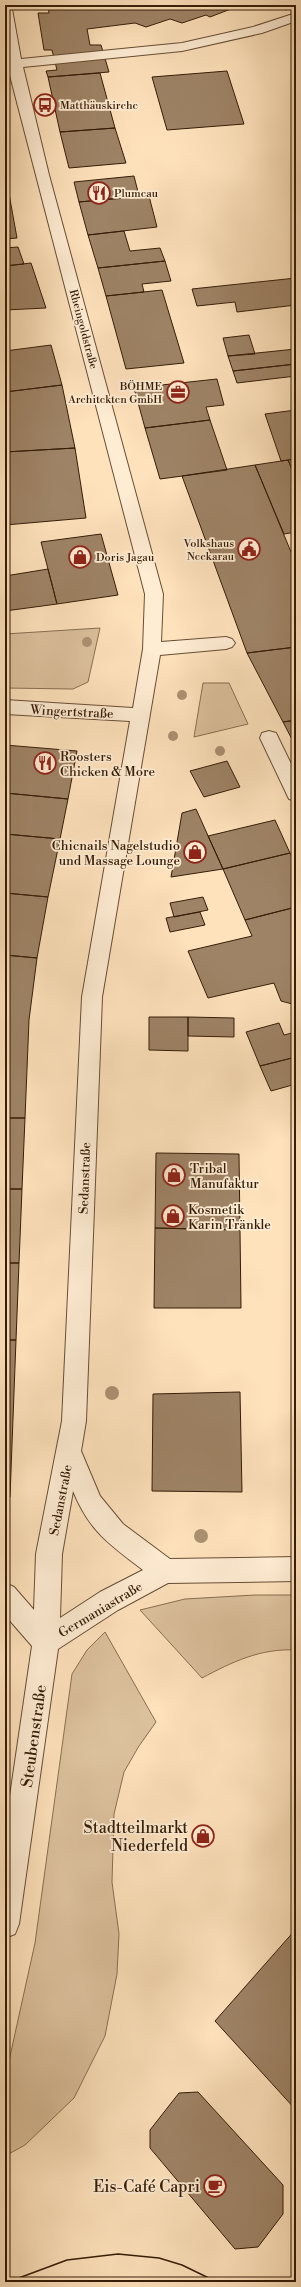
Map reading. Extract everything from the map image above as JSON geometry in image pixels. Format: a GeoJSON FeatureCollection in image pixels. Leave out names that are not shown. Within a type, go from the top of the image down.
{"type":"FeatureCollection","features":[{"type":"Feature","properties":{"kind":"street","name":"Rheingoldstraße"},"geometry":{"type":"LineString","coordinates":[[5,9],[11,66],[154,594],[152,650],[140,715]]}},
{"type":"Feature","properties":{"kind":"street"},"geometry":{"type":"LineString","coordinates":[[11,66],[182,48],[257,30],[296,17]]}},
{"type":"Feature","properties":{"kind":"street"},"geometry":{"type":"LineString","coordinates":[[152,650],[226,643]]}},
{"type":"Feature","properties":{"kind":"street","name":"Wingertstraße"},"geometry":{"type":"LineString","coordinates":[[5,707],[140,715]]}},
{"type":"Feature","properties":{"kind":"street","name":"Sedanstraße"},"geometry":{"type":"LineString","coordinates":[[46,1642],[49,1554],[70,1452],[74,1421],[92,997],[140,715]]}},
{"type":"Feature","properties":{"kind":"street"},"geometry":{"type":"LineString","coordinates":[[269,738],[296,794]]}},
{"type":"Feature","properties":{"kind":"street"},"geometry":{"type":"LineString","coordinates":[[70,1452],[91,1504],[114,1533],[166,1571]]}},
{"type":"Feature","properties":{"kind":"street","name":"Germaniastraße"},"geometry":{"type":"LineString","coordinates":[[5,1596],[46,1642],[108,1601],[166,1571],[296,1569]]}},
{"type":"Feature","properties":{"kind":"street","name":"Steubenstraße"},"geometry":{"type":"LineString","coordinates":[[5,1924],[46,1642]]}},
{"type":"Feature","properties":{"kind":"shaded area"},"geometry":{"type":"Polygon","coordinates":[[[100,628],[88,682],[73,689],[5,688],[5,634],[100,628]]]}},
{"type":"Feature","properties":{"kind":"shaded area"},"geometry":{"type":"Polygon","coordinates":[[[203,683],[229,683],[248,724],[194,737],[203,683]]]}},
{"type":"Feature","properties":{"kind":"shaded area"},"geometry":{"type":"Polygon","coordinates":[[[255,1595],[296,1595],[296,1650],[271,1651],[247,1657],[202,1678],[140,1610],[185,1599],[255,1595]]]}},
{"type":"Feature","properties":{"kind":"shaded area"},"geometry":{"type":"Polygon","coordinates":[[[105,1632],[156,1722],[139,1746],[124,1772],[114,1814],[112,1882],[119,1934],[117,1974],[105,2036],[74,2098],[25,2145],[5,2156],[5,2079],[35,1943],[72,1674],[87,1650],[105,1632]]]}},
{"type":"Feature","properties":{"kind":"building"},"geometry":{"type":"Polygon","coordinates":[[[48,5],[236,5],[236,7],[210,17],[206,15],[182,23],[170,19],[146,27],[135,23],[87,29],[90,45],[101,45],[109,72],[48,77],[46,71],[57,70],[52,50],[44,50],[38,13],[49,13],[48,5]]]}},
{"type":"Feature","properties":{"kind":"building"},"geometry":{"type":"Polygon","coordinates":[[[281,5],[296,5],[296,7],[285,10],[281,5]]]}},
{"type":"Feature","properties":{"kind":"building"},"geometry":{"type":"Polygon","coordinates":[[[227,71],[244,124],[167,130],[152,77],[227,71]]]}},
{"type":"Feature","properties":{"kind":"building"},"geometry":{"type":"Polygon","coordinates":[[[100,73],[115,128],[60,132],[48,77],[100,73]]]}},
{"type":"Feature","properties":{"kind":"building"},"geometry":{"type":"Polygon","coordinates":[[[115,128],[126,163],[69,168],[60,132],[115,128]]]}},
{"type":"Feature","properties":{"kind":"building"},"geometry":{"type":"Polygon","coordinates":[[[134,176],[139,196],[79,202],[74,182],[134,176]]]}},
{"type":"Feature","properties":{"kind":"building"},"geometry":{"type":"Polygon","coordinates":[[[5,194],[9,194],[17,238],[5,239],[5,194]]]}},
{"type":"Feature","properties":{"kind":"building"},"geometry":{"type":"Polygon","coordinates":[[[149,196],[157,227],[88,235],[79,202],[149,196]]]}},
{"type":"Feature","properties":{"kind":"building"},"geometry":{"type":"Polygon","coordinates":[[[124,231],[130,251],[160,248],[165,261],[98,268],[88,235],[124,231]]]}},
{"type":"Feature","properties":{"kind":"building"},"geometry":{"type":"Polygon","coordinates":[[[18,247],[24,264],[5,266],[5,248],[18,247]]]}},
{"type":"Feature","properties":{"kind":"building"},"geometry":{"type":"Polygon","coordinates":[[[165,261],[171,281],[142,284],[144,292],[106,296],[98,268],[165,261]]]}},
{"type":"Feature","properties":{"kind":"building"},"geometry":{"type":"Polygon","coordinates":[[[31,263],[46,308],[5,310],[5,266],[31,263]]]}},
{"type":"Feature","properties":{"kind":"building"},"geometry":{"type":"Polygon","coordinates":[[[296,278],[296,305],[237,312],[235,302],[197,306],[192,289],[296,278]]]}},
{"type":"Feature","properties":{"kind":"building"},"geometry":{"type":"Polygon","coordinates":[[[162,290],[184,363],[126,369],[106,296],[162,290]]]}},
{"type":"Feature","properties":{"kind":"building"},"geometry":{"type":"Polygon","coordinates":[[[249,335],[255,354],[228,356],[223,338],[249,335]]]}},
{"type":"Feature","properties":{"kind":"building"},"geometry":{"type":"Polygon","coordinates":[[[51,345],[62,385],[5,392],[5,351],[51,345]]]}},
{"type":"Feature","properties":{"kind":"building"},"geometry":{"type":"Polygon","coordinates":[[[296,349],[296,364],[233,371],[228,356],[296,349]]]}},
{"type":"Feature","properties":{"kind":"building"},"geometry":{"type":"Polygon","coordinates":[[[296,364],[296,376],[237,383],[233,371],[296,364]]]}},
{"type":"Feature","properties":{"kind":"building"},"geometry":{"type":"Polygon","coordinates":[[[217,379],[224,405],[206,407],[210,420],[145,428],[134,388],[217,379]]]}},
{"type":"Feature","properties":{"kind":"building"},"geometry":{"type":"Polygon","coordinates":[[[62,385],[75,448],[5,452],[5,392],[62,385]]]}},
{"type":"Feature","properties":{"kind":"building"},"geometry":{"type":"Polygon","coordinates":[[[296,410],[296,459],[281,461],[265,414],[296,410]]]}},
{"type":"Feature","properties":{"kind":"building"},"geometry":{"type":"Polygon","coordinates":[[[210,420],[227,470],[160,479],[145,428],[210,420]]]}},
{"type":"Feature","properties":{"kind":"building"},"geometry":{"type":"Polygon","coordinates":[[[75,448],[86,518],[5,525],[5,452],[75,448]]]}},
{"type":"Feature","properties":{"kind":"building"},"geometry":{"type":"Polygon","coordinates":[[[296,459],[296,479],[288,460],[296,459]]]}},
{"type":"Feature","properties":{"kind":"building"},"geometry":{"type":"Polygon","coordinates":[[[288,460],[296,479],[296,532],[284,534],[255,465],[288,460]]]}},
{"type":"Feature","properties":{"kind":"building","name":"Volkshaus Neckarau"},"geometry":{"type":"Polygon","coordinates":[[[255,465],[296,564],[296,647],[247,653],[182,476],[255,465]]]}},
{"type":"Feature","properties":{"kind":"building"},"geometry":{"type":"Polygon","coordinates":[[[101,534],[118,595],[57,604],[41,542],[101,534]]]}},
{"type":"Feature","properties":{"kind":"building"},"geometry":{"type":"Polygon","coordinates":[[[48,569],[57,604],[5,611],[5,576],[48,569]]]}},
{"type":"Feature","properties":{"kind":"building"},"geometry":{"type":"Polygon","coordinates":[[[296,647],[296,720],[283,722],[247,653],[296,647]]]}},
{"type":"Feature","properties":{"kind":"building"},"geometry":{"type":"Polygon","coordinates":[[[296,720],[296,747],[283,722],[296,720]]]}},
{"type":"Feature","properties":{"kind":"building"},"geometry":{"type":"Polygon","coordinates":[[[5,745],[77,751],[68,799],[5,793],[5,745]]]}},
{"type":"Feature","properties":{"kind":"building"},"geometry":{"type":"Polygon","coordinates":[[[227,761],[240,787],[204,797],[190,771],[227,761]]]}},
{"type":"Feature","properties":{"kind":"building"},"geometry":{"type":"Polygon","coordinates":[[[5,793],[68,799],[60,839],[5,834],[5,793]]]}},
{"type":"Feature","properties":{"kind":"building","name":"Chicnails Nagelstudio und Massage Lounge"},"geometry":{"type":"Polygon","coordinates":[[[196,809],[223,869],[171,877],[182,813],[196,809]]]}},
{"type":"Feature","properties":{"kind":"building"},"geometry":{"type":"Polygon","coordinates":[[[275,820],[290,853],[223,869],[208,836],[275,820]]]}},
{"type":"Feature","properties":{"kind":"building"},"geometry":{"type":"Polygon","coordinates":[[[5,834],[60,839],[48,897],[5,893],[5,834]]]}},
{"type":"Feature","properties":{"kind":"building"},"geometry":{"type":"Polygon","coordinates":[[[290,853],[296,865],[296,907],[245,920],[223,869],[290,853]]]}},
{"type":"Feature","properties":{"kind":"building"},"geometry":{"type":"Polygon","coordinates":[[[5,893],[48,897],[37,958],[5,955],[5,893]]]}},
{"type":"Feature","properties":{"kind":"building"},"geometry":{"type":"Polygon","coordinates":[[[203,897],[208,910],[174,917],[170,903],[203,897]]]}},
{"type":"Feature","properties":{"kind":"building"},"geometry":{"type":"Polygon","coordinates":[[[296,907],[296,1005],[281,1001],[274,983],[208,998],[188,951],[252,936],[245,920],[296,907]]]}},
{"type":"Feature","properties":{"kind":"building"},"geometry":{"type":"Polygon","coordinates":[[[200,912],[205,925],[170,932],[166,918],[200,912]]]}},
{"type":"Feature","properties":{"kind":"building"},"geometry":{"type":"Polygon","coordinates":[[[5,955],[37,958],[29,1020],[25,1118],[5,1118],[5,955]]]}},
{"type":"Feature","properties":{"kind":"building"},"geometry":{"type":"Polygon","coordinates":[[[149,1017],[188,1017],[188,1051],[149,1050],[149,1017]]]}},
{"type":"Feature","properties":{"kind":"building"},"geometry":{"type":"Polygon","coordinates":[[[188,1017],[234,1018],[234,1037],[188,1036],[188,1017]]]}},
{"type":"Feature","properties":{"kind":"building"},"geometry":{"type":"Polygon","coordinates":[[[279,1023],[284,1035],[296,1032],[296,1057],[260,1066],[246,1032],[279,1023]]]}},
{"type":"Feature","properties":{"kind":"building"},"geometry":{"type":"Polygon","coordinates":[[[296,1057],[296,1084],[271,1091],[260,1066],[296,1057]]]}},
{"type":"Feature","properties":{"kind":"building"},"geometry":{"type":"Polygon","coordinates":[[[5,1118],[25,1118],[22,1189],[5,1189],[5,1118]]]}},
{"type":"Feature","properties":{"kind":"building"},"geometry":{"type":"Polygon","coordinates":[[[156,1153],[239,1154],[240,1230],[155,1228],[156,1153]]]}},
{"type":"Feature","properties":{"kind":"building"},"geometry":{"type":"Polygon","coordinates":[[[5,1189],[22,1189],[19,1263],[5,1263],[5,1189]]]}},
{"type":"Feature","properties":{"kind":"building"},"geometry":{"type":"Polygon","coordinates":[[[155,1228],[240,1230],[241,1308],[154,1308],[155,1228]]]}},
{"type":"Feature","properties":{"kind":"building"},"geometry":{"type":"Polygon","coordinates":[[[5,1263],[19,1263],[16,1340],[5,1340],[5,1263]]]}},
{"type":"Feature","properties":{"kind":"building"},"geometry":{"type":"Polygon","coordinates":[[[5,1340],[16,1340],[10,1497],[5,1497],[5,1340]]]}},
{"type":"Feature","properties":{"kind":"building"},"geometry":{"type":"Polygon","coordinates":[[[240,1392],[242,1492],[152,1491],[153,1394],[240,1392]]]}},
{"type":"Feature","properties":{"kind":"building"},"geometry":{"type":"Polygon","coordinates":[[[296,1929],[296,2110],[215,2021],[296,1929]]]}},
{"type":"Feature","properties":{"kind":"building"},"geometry":{"type":"Polygon","coordinates":[[[198,2092],[283,2185],[283,2214],[258,2247],[235,2249],[150,2148],[150,2130],[179,2093],[198,2092]]]}},
{"type":"Feature","properties":{"kind":"tram line"},"geometry":{"type":"LineString","coordinates":[[8,2282],[67,2260],[118,2254],[159,2258],[182,2265],[217,2282]]}},
{"type":"Feature","properties":{"kind":"place","name":"Matthäuskirche"},"geometry":{"type":"Point","coordinates":[45,105]}},
{"type":"Feature","properties":{"kind":"place","name":"Plumeau"},"geometry":{"type":"Point","coordinates":[99,193]}},
{"type":"Feature","properties":{"kind":"place","name":"BÖHME Architekten GmbH"},"geometry":{"type":"Point","coordinates":[178,392]}},
{"type":"Feature","properties":{"kind":"place","name":"Volkshaus Neckarau"},"geometry":{"type":"Point","coordinates":[249,549]}},
{"type":"Feature","properties":{"kind":"place","name":"Doris Jagau"},"geometry":{"type":"Point","coordinates":[80,557]}},
{"type":"Feature","properties":{"kind":"place","name":"Roosters Chicken & More"},"geometry":{"type":"Point","coordinates":[45,763]}},
{"type":"Feature","properties":{"kind":"place","name":"Chicnails Nagelstudio und Massage Lounge"},"geometry":{"type":"Point","coordinates":[195,852]}},
{"type":"Feature","properties":{"kind":"place","name":"Tribal Manufaktur"},"geometry":{"type":"Point","coordinates":[174,1175]}},
{"type":"Feature","properties":{"kind":"place","name":"Kosmetik Karin Tränkle"},"geometry":{"type":"Point","coordinates":[173,1216]}},
{"type":"Feature","properties":{"kind":"place","name":"Stadtteilmarkt Niederfeld"},"geometry":{"type":"Point","coordinates":[203,1836]}},
{"type":"Feature","properties":{"kind":"place","name":"Eis-Café Capri"},"geometry":{"type":"Point","coordinates":[215,2186]}}]}
